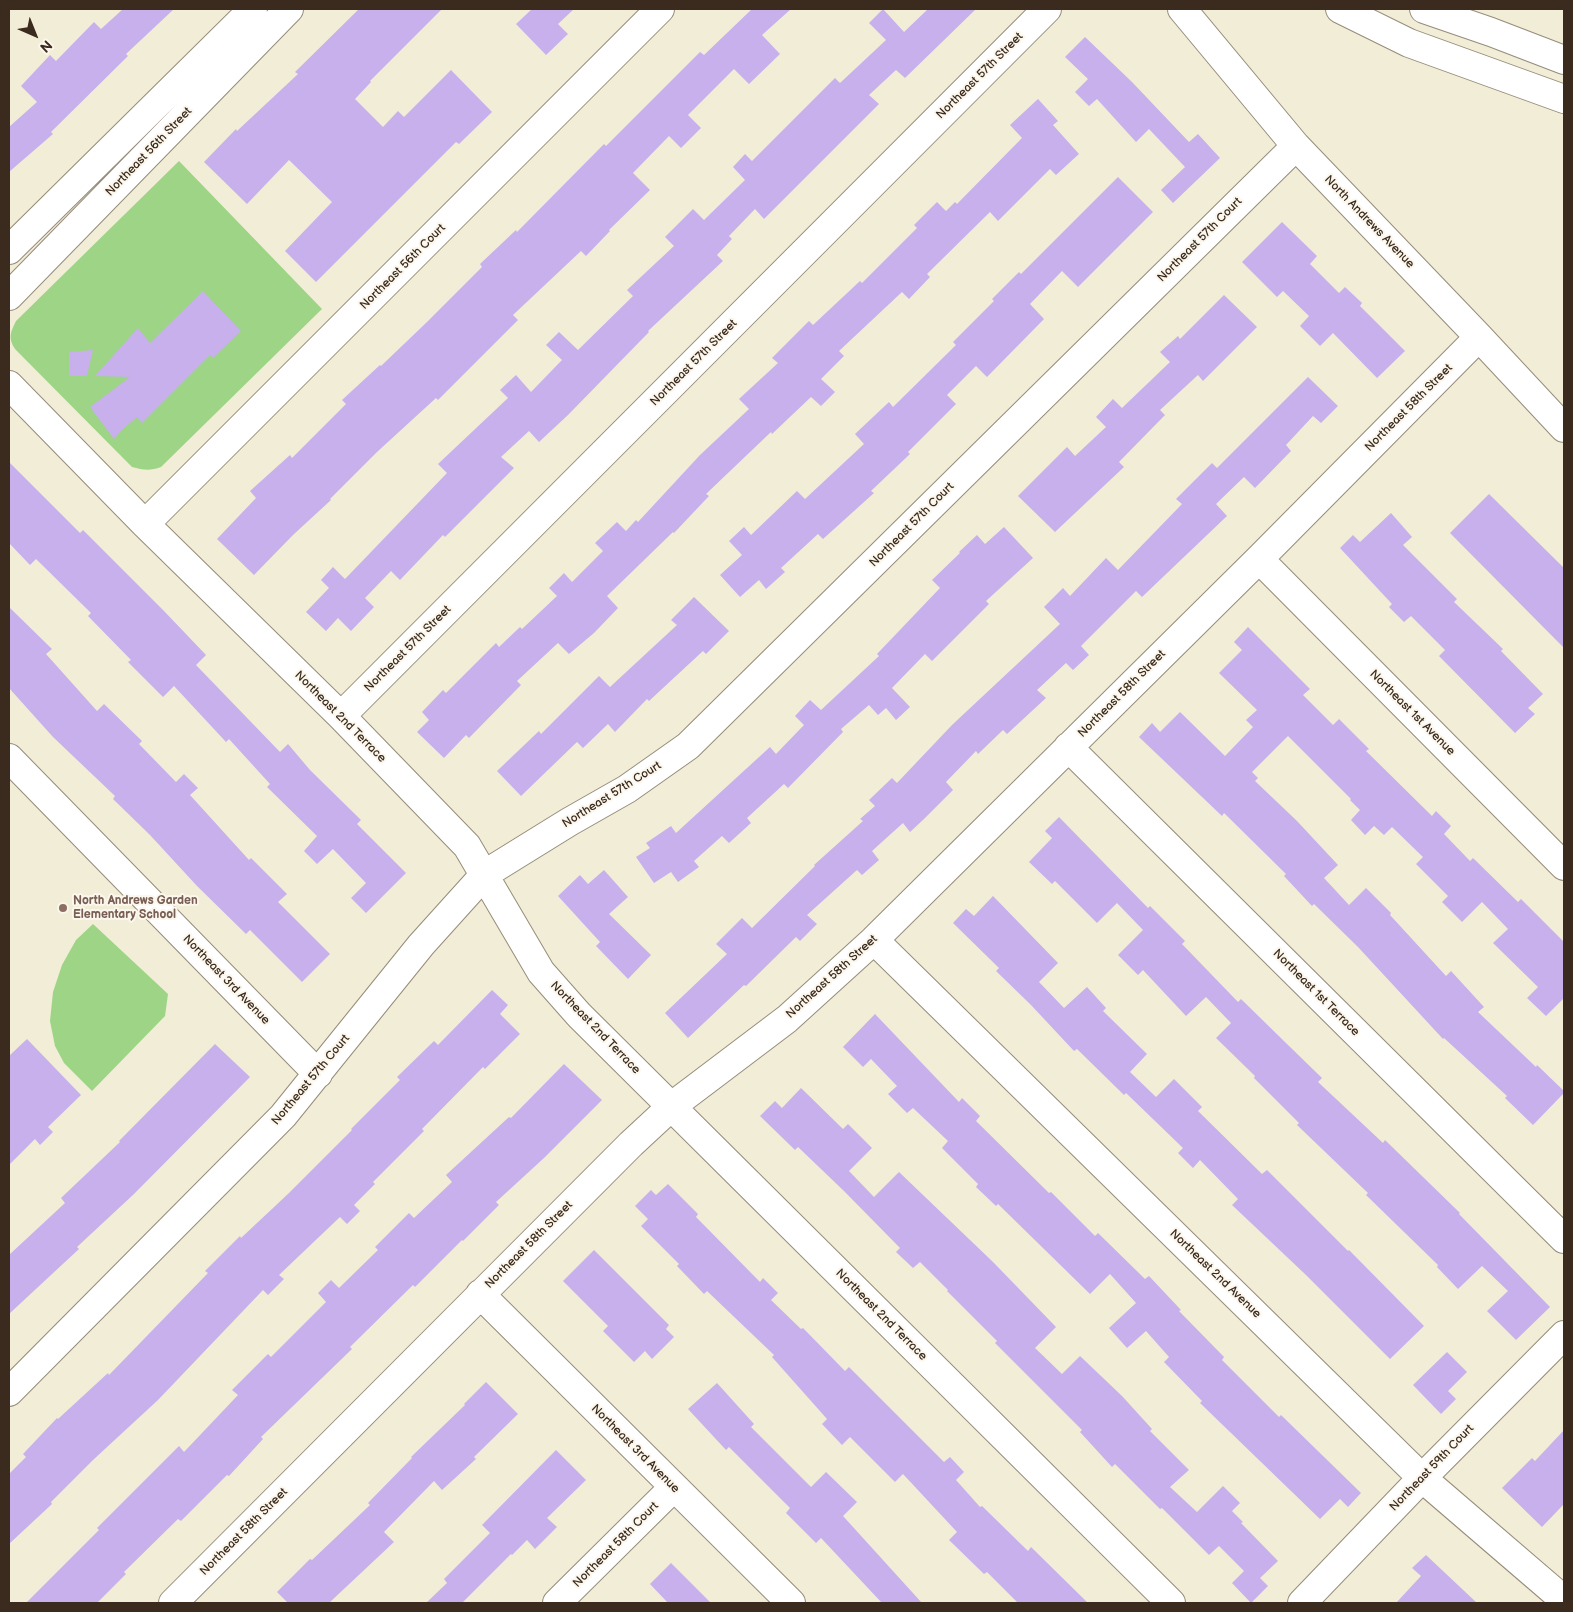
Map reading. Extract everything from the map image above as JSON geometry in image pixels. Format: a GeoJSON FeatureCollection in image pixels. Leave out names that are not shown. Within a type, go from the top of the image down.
{"type":"FeatureCollection","features":[{"type":"Feature","properties":{"kind":"street"},"geometry":{"type":"LineString","coordinates":[[9,250],[253,9]]}},
{"type":"Feature","properties":{"kind":"street","name":"Northeast 56th Street"},"geometry":{"type":"LineString","coordinates":[[9,296],[289,9]]}},
{"type":"Feature","properties":{"kind":"street","name":"Northeast 56th Court"},"geometry":{"type":"LineString","coordinates":[[145,524],[660,9]]}},
{"type":"Feature","properties":{"kind":"street","name":"Northeast 57th Street"},"geometry":{"type":"LineString","coordinates":[[341,716],[1047,9]]}},
{"type":"Feature","properties":{"kind":"street","name":"North Andrews Avenue"},"geometry":{"type":"LineString","coordinates":[[1182,9],[1296,146],[1564,428]]}},
{"type":"Feature","properties":{"kind":"street"},"geometry":{"type":"LineString","coordinates":[[1340,9],[1409,43],[1564,99]]}},
{"type":"Feature","properties":{"kind":"street"},"geometry":{"type":"LineString","coordinates":[[1424,9],[1564,60]]}},
{"type":"Feature","properties":{"kind":"street","name":"Northeast 57th Court"},"geometry":{"type":"LineString","coordinates":[[9,1392],[283,1116],[421,945],[485,874],[627,789],[688,746],[1296,146]]}},
{"type":"Feature","properties":{"kind":"street","name":"Northeast 58th Street"},"geometry":{"type":"LineString","coordinates":[[173,1603],[631,1144],[672,1106],[787,1019],[874,940],[1259,559],[1479,337]]}},
{"type":"Feature","properties":{"kind":"street","name":"Northeast 2nd Terrace"},"geometry":{"type":"LineString","coordinates":[[9,385],[145,524],[341,716],[467,846],[541,972],[579,1015],[1171,1603]]}},
{"type":"Feature","properties":{"kind":"street","name":"Northeast 1st Avenue"},"geometry":{"type":"LineString","coordinates":[[1259,559],[1564,866]]}},
{"type":"Feature","properties":{"kind":"street","name":"Northeast 1st Terrace"},"geometry":{"type":"LineString","coordinates":[[1068,747],[1564,1239]]}},
{"type":"Feature","properties":{"kind":"street","name":"Northeast 3rd Avenue"},"geometry":{"type":"LineString","coordinates":[[9,758],[318,1074]]}},
{"type":"Feature","properties":{"kind":"street","name":"Northeast 2nd Avenue"},"geometry":{"type":"LineString","coordinates":[[874,940],[1422,1478],[1564,1600]]}},
{"type":"Feature","properties":{"kind":"street","name":"Northeast 3rd Avenue"},"geometry":{"type":"LineString","coordinates":[[480,1294],[791,1603]]}},
{"type":"Feature","properties":{"kind":"street","name":"Northeast 59th Court"},"geometry":{"type":"LineString","coordinates":[[1302,1603],[1422,1478],[1564,1335]]}},
{"type":"Feature","properties":{"kind":"street","name":"Northeast 58th Court"},"geometry":{"type":"LineString","coordinates":[[557,1603],[674,1487]]}},
{"type":"Feature","properties":{"kind":"green space"},"geometry":{"type":"Polygon","coordinates":[[[179,161],[322,309],[161,467],[143,469],[132,467],[15,349],[11,342],[11,335],[16,321],[179,161]]]}},
{"type":"Feature","properties":{"kind":"green space"},"geometry":{"type":"Polygon","coordinates":[[[93,924],[168,994],[165,1016],[92,1091],[64,1063],[55,1046],[50,1021],[53,992],[62,965],[76,940],[93,924]]]}},
{"type":"Feature","properties":{"kind":"building"},"geometry":{"type":"Polygon","coordinates":[[[123,9],[174,9],[126,54],[128,56],[51,132],[53,134],[9,172],[9,127],[37,102],[21,86],[50,55],[56,61],[94,22],[101,29],[123,9]]]}},
{"type":"Feature","properties":{"kind":"building"},"geometry":{"type":"Polygon","coordinates":[[[359,9],[442,9],[370,81],[355,99],[383,127],[398,111],[404,117],[451,70],[492,112],[459,144],[456,142],[316,282],[285,251],[332,202],[289,160],[247,204],[204,162],[236,129],[237,131],[298,74],[295,72],[359,9]]]}},
{"type":"Feature","properties":{"kind":"building"},"geometry":{"type":"Polygon","coordinates":[[[532,9],[574,9],[558,24],[568,34],[546,55],[516,24],[532,9]]]}},
{"type":"Feature","properties":{"kind":"building"},"geometry":{"type":"Polygon","coordinates":[[[752,9],[791,9],[762,35],[780,54],[749,84],[734,69],[688,115],[701,128],[681,148],[669,136],[633,173],[650,190],[609,230],[586,256],[581,251],[513,315],[518,320],[438,400],[436,398],[377,452],[254,575],[217,539],[256,498],[250,491],[290,455],[292,458],[346,404],[342,400],[427,322],[482,267],[480,264],[516,230],[517,232],[604,144],[606,146],[700,52],[704,55],[752,9]]]}},
{"type":"Feature","properties":{"kind":"building"},"geometry":{"type":"Polygon","coordinates":[[[883,9],[904,32],[928,9],[976,9],[905,78],[896,70],[869,95],[879,104],[764,219],[755,209],[729,236],[732,239],[717,255],[723,261],[648,331],[568,415],[539,442],[529,431],[501,457],[514,468],[445,537],[443,535],[400,580],[391,571],[365,598],[374,607],[351,631],[338,618],[326,631],[306,612],[329,588],[321,580],[333,567],[345,579],[447,473],[438,464],[508,398],[500,390],[516,375],[531,392],[562,360],[546,345],[559,332],[578,350],[633,296],[627,290],[674,246],[665,237],[693,209],[704,220],[745,180],[733,167],[745,154],[752,161],[835,78],[840,83],[886,40],[869,23],[883,9]]]}},
{"type":"Feature","properties":{"kind":"building"},"geometry":{"type":"Polygon","coordinates":[[[1085,37],[1132,82],[1189,142],[1198,134],[1220,158],[1173,203],[1161,190],[1185,167],[1149,129],[1136,142],[1097,99],[1089,106],[1075,92],[1088,79],[1065,57],[1085,37]]]}},
{"type":"Feature","properties":{"kind":"building"},"geometry":{"type":"Polygon","coordinates":[[[1038,99],[1058,121],[1053,125],[1079,154],[1056,175],[1050,169],[998,221],[990,212],[927,274],[930,277],[909,299],[902,292],[839,351],[844,356],[821,379],[835,392],[821,406],[811,397],[772,434],[771,432],[706,494],[709,496],[674,533],[607,596],[618,608],[594,633],[569,654],[558,643],[517,681],[521,685],[469,738],[466,735],[444,758],[417,732],[429,720],[422,712],[443,690],[446,693],[496,643],[499,647],[520,627],[522,629],[557,596],[549,588],[564,573],[572,582],[603,551],[595,543],[617,522],[626,531],[636,520],[638,522],[700,455],[749,409],[739,399],[778,363],[772,358],[809,321],[813,325],[860,281],[862,283],[917,228],[914,225],[937,202],[946,211],[955,202],[957,204],[1022,138],[1010,125],[1038,99]]]}},
{"type":"Feature","properties":{"kind":"building"},"geometry":{"type":"Polygon","coordinates":[[[1118,177],[1153,212],[1078,287],[1062,271],[1030,304],[1044,319],[987,377],[976,366],[947,395],[956,404],[908,452],[910,454],[871,491],[874,493],[823,539],[818,534],[781,568],[785,572],[766,589],[759,580],[740,597],[720,575],[742,555],[729,541],[744,527],[751,535],[797,491],[805,499],[864,444],[855,434],[889,402],[893,407],[956,345],[953,342],[994,301],[992,299],[1019,272],[1021,274],[1118,177]]]}},
{"type":"Feature","properties":{"kind":"building"},"geometry":{"type":"Polygon","coordinates":[[[1282,222],[1317,256],[1310,264],[1339,293],[1345,287],[1362,303],[1360,306],[1405,351],[1377,378],[1333,333],[1320,346],[1300,326],[1309,316],[1283,291],[1277,297],[1242,262],[1282,222]]]}},
{"type":"Feature","properties":{"kind":"building"},"geometry":{"type":"Polygon","coordinates":[[[203,291],[241,331],[213,358],[210,355],[142,423],[137,417],[114,439],[90,407],[130,377],[95,376],[138,328],[150,343],[203,291]]]}},
{"type":"Feature","properties":{"kind":"building"},"geometry":{"type":"Polygon","coordinates":[[[1224,295],[1257,327],[1203,381],[1198,375],[1160,410],[1165,415],[1119,462],[1124,467],[1055,532],[1018,496],[1067,447],[1075,456],[1106,427],[1096,417],[1113,399],[1122,408],[1170,362],[1160,352],[1178,336],[1180,339],[1224,295]]]}},
{"type":"Feature","properties":{"kind":"building"},"geometry":{"type":"Polygon","coordinates":[[[93,350],[87,376],[69,376],[69,352],[93,350]]]}},
{"type":"Feature","properties":{"kind":"building"},"geometry":{"type":"Polygon","coordinates":[[[1308,377],[1338,406],[1321,423],[1313,416],[1286,445],[1291,451],[1255,488],[1244,477],[1216,504],[1227,516],[1142,597],[1136,591],[1081,646],[1089,655],[1073,670],[1066,663],[1037,690],[1046,698],[1007,734],[1003,730],[978,754],[976,751],[946,782],[953,790],[924,819],[910,832],[903,823],[872,851],[879,860],[862,875],[857,870],[807,915],[817,924],[800,941],[796,937],[746,986],[744,985],[688,1038],[665,1013],[727,954],[716,944],[742,918],[752,928],[814,865],[863,821],[860,819],[875,806],[869,800],[892,778],[897,783],[952,725],[1060,624],[1044,607],[1063,588],[1070,596],[1106,558],[1118,570],[1182,504],[1176,499],[1212,463],[1217,468],[1308,377]]]}},
{"type":"Feature","properties":{"kind":"building"},"geometry":{"type":"Polygon","coordinates":[[[9,462],[80,533],[83,530],[164,611],[206,655],[196,665],[280,752],[288,744],[310,770],[361,820],[357,824],[406,873],[366,913],[351,898],[366,883],[333,849],[317,864],[304,851],[317,836],[267,787],[270,784],[229,739],[226,742],[174,686],[163,697],[128,662],[131,660],[88,616],[91,613],[36,559],[30,565],[9,543],[9,462]]]}},
{"type":"Feature","properties":{"kind":"building"},"geometry":{"type":"Polygon","coordinates":[[[1489,494],[1564,568],[1564,648],[1450,533],[1489,494]]]}},
{"type":"Feature","properties":{"kind":"building"},"geometry":{"type":"Polygon","coordinates":[[[1391,513],[1412,537],[1403,545],[1457,599],[1454,602],[1503,649],[1501,651],[1543,694],[1528,708],[1535,714],[1515,733],[1439,656],[1445,650],[1411,616],[1404,622],[1389,607],[1392,604],[1340,548],[1353,535],[1360,542],[1391,513]]]}},
{"type":"Feature","properties":{"kind":"building"},"geometry":{"type":"Polygon","coordinates":[[[1004,527],[1033,558],[986,601],[989,604],[932,661],[925,654],[892,688],[910,707],[896,720],[886,708],[878,715],[869,705],[841,729],[843,732],[788,788],[784,784],[747,818],[751,823],[729,843],[722,836],[694,861],[699,867],[678,882],[671,872],[654,883],[636,857],[650,848],[646,843],[671,826],[676,833],[770,747],[776,754],[804,725],[795,716],[810,700],[821,710],[879,656],[877,654],[940,588],[932,580],[959,552],[977,535],[985,544],[1004,527]]]}},
{"type":"Feature","properties":{"kind":"building"},"geometry":{"type":"Polygon","coordinates":[[[694,597],[729,631],[706,654],[703,651],[649,701],[647,699],[615,732],[608,724],[583,748],[577,742],[521,796],[497,771],[539,731],[541,734],[599,676],[610,687],[677,625],[671,620],[694,597]]]}},
{"type":"Feature","properties":{"kind":"building"},"geometry":{"type":"Polygon","coordinates":[[[9,607],[52,649],[46,654],[97,711],[104,704],[142,741],[139,744],[176,782],[184,774],[198,788],[190,795],[249,860],[251,858],[287,894],[278,902],[330,954],[302,982],[250,930],[246,934],[197,886],[150,835],[113,799],[115,796],[53,737],[9,688],[9,607]]]}},
{"type":"Feature","properties":{"kind":"building"},"geometry":{"type":"Polygon","coordinates":[[[1248,627],[1310,689],[1303,695],[1333,725],[1339,719],[1369,749],[1366,751],[1432,816],[1436,811],[1451,826],[1444,834],[1470,861],[1473,858],[1518,902],[1521,899],[1564,942],[1564,998],[1546,1016],[1527,998],[1538,987],[1493,943],[1508,929],[1482,902],[1462,922],[1442,902],[1448,896],[1416,864],[1423,857],[1392,827],[1384,835],[1374,826],[1365,835],[1351,820],[1360,810],[1288,736],[1252,772],[1258,778],[1255,781],[1297,821],[1338,865],[1324,878],[1349,905],[1366,888],[1391,913],[1390,915],[1446,976],[1451,971],[1484,1007],[1478,1012],[1564,1091],[1533,1125],[1505,1098],[1507,1096],[1443,1039],[1358,947],[1314,904],[1312,906],[1284,876],[1286,874],[1224,813],[1222,816],[1139,737],[1152,723],[1160,732],[1180,712],[1225,756],[1253,727],[1246,720],[1257,710],[1219,673],[1242,650],[1234,642],[1248,627]]]}},
{"type":"Feature","properties":{"kind":"building"},"geometry":{"type":"Polygon","coordinates":[[[1059,817],[1148,908],[1150,906],[1185,941],[1182,944],[1238,1002],[1241,999],[1322,1078],[1318,1082],[1383,1143],[1385,1140],[1460,1213],[1550,1307],[1516,1340],[1487,1311],[1508,1291],[1482,1266],[1458,1289],[1437,1267],[1438,1265],[1366,1195],[1368,1193],[1297,1125],[1299,1123],[1216,1038],[1231,1023],[1206,997],[1186,1016],[1143,970],[1138,975],[1118,955],[1143,930],[1117,903],[1097,923],[1055,881],[1052,884],[1029,862],[1052,838],[1045,831],[1059,817]]]}},
{"type":"Feature","properties":{"kind":"building"},"geometry":{"type":"Polygon","coordinates":[[[604,870],[628,897],[609,914],[651,955],[628,979],[596,946],[600,942],[558,896],[580,875],[588,884],[604,870]]]}},
{"type":"Feature","properties":{"kind":"building"},"geometry":{"type":"Polygon","coordinates":[[[993,896],[1058,963],[1039,982],[1064,1008],[1087,987],[1106,1008],[1103,1011],[1147,1054],[1130,1072],[1156,1097],[1174,1079],[1202,1107],[1198,1111],[1262,1174],[1267,1170],[1424,1326],[1390,1359],[1306,1275],[1232,1205],[1238,1199],[1200,1160],[1193,1168],[1178,1153],[1183,1148],[1126,1093],[1124,1095],[1077,1049],[1074,1051],[996,971],[999,968],[953,923],[966,909],[974,916],[993,896]]]}},
{"type":"Feature","properties":{"kind":"building"},"geometry":{"type":"Polygon","coordinates":[[[492,990],[508,1005],[500,1014],[520,1034],[485,1069],[483,1067],[422,1129],[424,1131],[373,1182],[375,1184],[354,1205],[360,1211],[347,1224],[340,1217],[279,1275],[284,1279],[268,1295],[263,1290],[158,1400],[93,1460],[51,1502],[52,1504],[9,1544],[9,1474],[26,1457],[23,1454],[57,1418],[108,1373],[109,1375],[208,1273],[205,1271],[240,1236],[241,1238],[289,1193],[352,1130],[400,1080],[397,1077],[434,1041],[438,1045],[492,990]]]}},
{"type":"Feature","properties":{"kind":"building"},"geometry":{"type":"Polygon","coordinates":[[[875,1014],[959,1102],[962,1098],[980,1116],[976,1121],[1049,1193],[1051,1192],[1095,1236],[1098,1233],[1145,1279],[1149,1276],[1181,1310],[1179,1311],[1224,1357],[1222,1360],[1279,1417],[1281,1415],[1361,1493],[1348,1507],[1340,1499],[1320,1519],[1200,1403],[1202,1401],[1164,1362],[1169,1357],[1146,1331],[1127,1348],[1109,1328],[1136,1303],[1110,1274],[1090,1294],[998,1204],[996,1206],[976,1187],[978,1184],[942,1148],[948,1141],[913,1108],[907,1113],[888,1094],[897,1086],[871,1059],[863,1067],[843,1047],[875,1014]]]}},
{"type":"Feature","properties":{"kind":"building"},"geometry":{"type":"Polygon","coordinates":[[[27,1039],[81,1095],[48,1127],[53,1132],[40,1145],[35,1139],[9,1165],[9,1056],[27,1039]]]}},
{"type":"Feature","properties":{"kind":"building"},"geometry":{"type":"Polygon","coordinates":[[[215,1044],[250,1077],[134,1194],[77,1247],[79,1249],[9,1314],[9,1255],[65,1203],[61,1198],[120,1142],[215,1044]]]}},
{"type":"Feature","properties":{"kind":"building"},"geometry":{"type":"Polygon","coordinates":[[[564,1064],[602,1100],[544,1158],[496,1202],[499,1205],[463,1241],[415,1287],[413,1285],[350,1347],[352,1349],[261,1437],[263,1439],[229,1476],[227,1475],[181,1521],[178,1519],[124,1572],[126,1574],[97,1603],[26,1603],[179,1446],[184,1452],[238,1395],[232,1390],[268,1354],[271,1357],[326,1302],[318,1293],[331,1280],[339,1288],[378,1250],[375,1247],[409,1213],[414,1218],[452,1182],[446,1175],[509,1117],[511,1118],[564,1064]]]}},
{"type":"Feature","properties":{"kind":"building"},"geometry":{"type":"Polygon","coordinates":[[[801,1088],[843,1129],[848,1124],[872,1148],[849,1171],[874,1197],[899,1172],[993,1262],[1056,1327],[1035,1348],[1062,1374],[1080,1356],[1122,1396],[1152,1429],[1150,1431],[1189,1470],[1170,1487],[1197,1512],[1223,1486],[1240,1503],[1232,1511],[1243,1522],[1241,1523],[1278,1561],[1260,1578],[1268,1586],[1251,1603],[1232,1583],[1244,1571],[1219,1546],[1209,1555],[1115,1464],[1112,1467],[1080,1432],[1082,1430],[995,1343],[997,1341],[920,1262],[913,1268],[896,1252],[900,1248],[844,1191],[798,1147],[795,1150],[760,1116],[775,1101],[782,1108],[801,1088]]]}},
{"type":"Feature","properties":{"kind":"building"},"geometry":{"type":"Polygon","coordinates":[[[668,1184],[698,1214],[696,1217],[760,1282],[763,1278],[778,1293],[771,1300],[801,1329],[803,1328],[845,1371],[849,1367],[944,1462],[950,1457],[964,1472],[956,1480],[980,1507],[982,1506],[1028,1551],[1031,1547],[1088,1603],[1018,1603],[987,1572],[984,1574],[949,1540],[957,1532],[903,1474],[895,1482],[850,1437],[842,1445],[822,1424],[827,1419],[772,1357],[774,1355],[707,1291],[704,1294],[677,1266],[679,1264],[641,1226],[648,1219],[635,1206],[651,1190],[656,1195],[668,1184]]]}},
{"type":"Feature","properties":{"kind":"building"},"geometry":{"type":"Polygon","coordinates":[[[594,1250],[669,1325],[666,1329],[674,1337],[652,1359],[645,1351],[634,1362],[603,1331],[608,1326],[563,1281],[594,1250]]]}},
{"type":"Feature","properties":{"kind":"building"},"geometry":{"type":"Polygon","coordinates":[[[1447,1352],[1467,1372],[1448,1391],[1456,1399],[1441,1414],[1413,1385],[1447,1352]]]}},
{"type":"Feature","properties":{"kind":"building"},"geometry":{"type":"Polygon","coordinates":[[[486,1382],[518,1414],[474,1457],[476,1459],[442,1490],[434,1481],[384,1532],[394,1542],[329,1603],[288,1603],[277,1592],[310,1559],[312,1560],[370,1505],[368,1503],[411,1457],[486,1382]]]}},
{"type":"Feature","properties":{"kind":"building"},"geometry":{"type":"Polygon","coordinates":[[[717,1383],[754,1424],[751,1427],[811,1487],[826,1472],[857,1502],[843,1516],[922,1603],[882,1603],[821,1538],[816,1543],[786,1513],[790,1508],[729,1447],[726,1450],[688,1409],[717,1383]]]}},
{"type":"Feature","properties":{"kind":"building"},"geometry":{"type":"Polygon","coordinates":[[[1564,1430],[1564,1504],[1542,1527],[1502,1488],[1532,1458],[1535,1461],[1564,1430]]]}},
{"type":"Feature","properties":{"kind":"building"},"geometry":{"type":"Polygon","coordinates":[[[556,1450],[586,1480],[547,1518],[557,1527],[535,1549],[527,1540],[462,1603],[426,1603],[447,1583],[444,1579],[490,1533],[482,1525],[556,1450]]]}},
{"type":"Feature","properties":{"kind":"building"},"geometry":{"type":"Polygon","coordinates":[[[1426,1555],[1477,1603],[1396,1603],[1421,1576],[1412,1568],[1426,1555]]]}},
{"type":"Feature","properties":{"kind":"building"},"geometry":{"type":"Polygon","coordinates":[[[671,1563],[711,1603],[668,1603],[650,1584],[671,1563]]]}},
{"type":"Feature","properties":{"kind":"place","name":"North Andrews Garden Elementary School"},"geometry":{"type":"Point","coordinates":[63,908]}}]}
